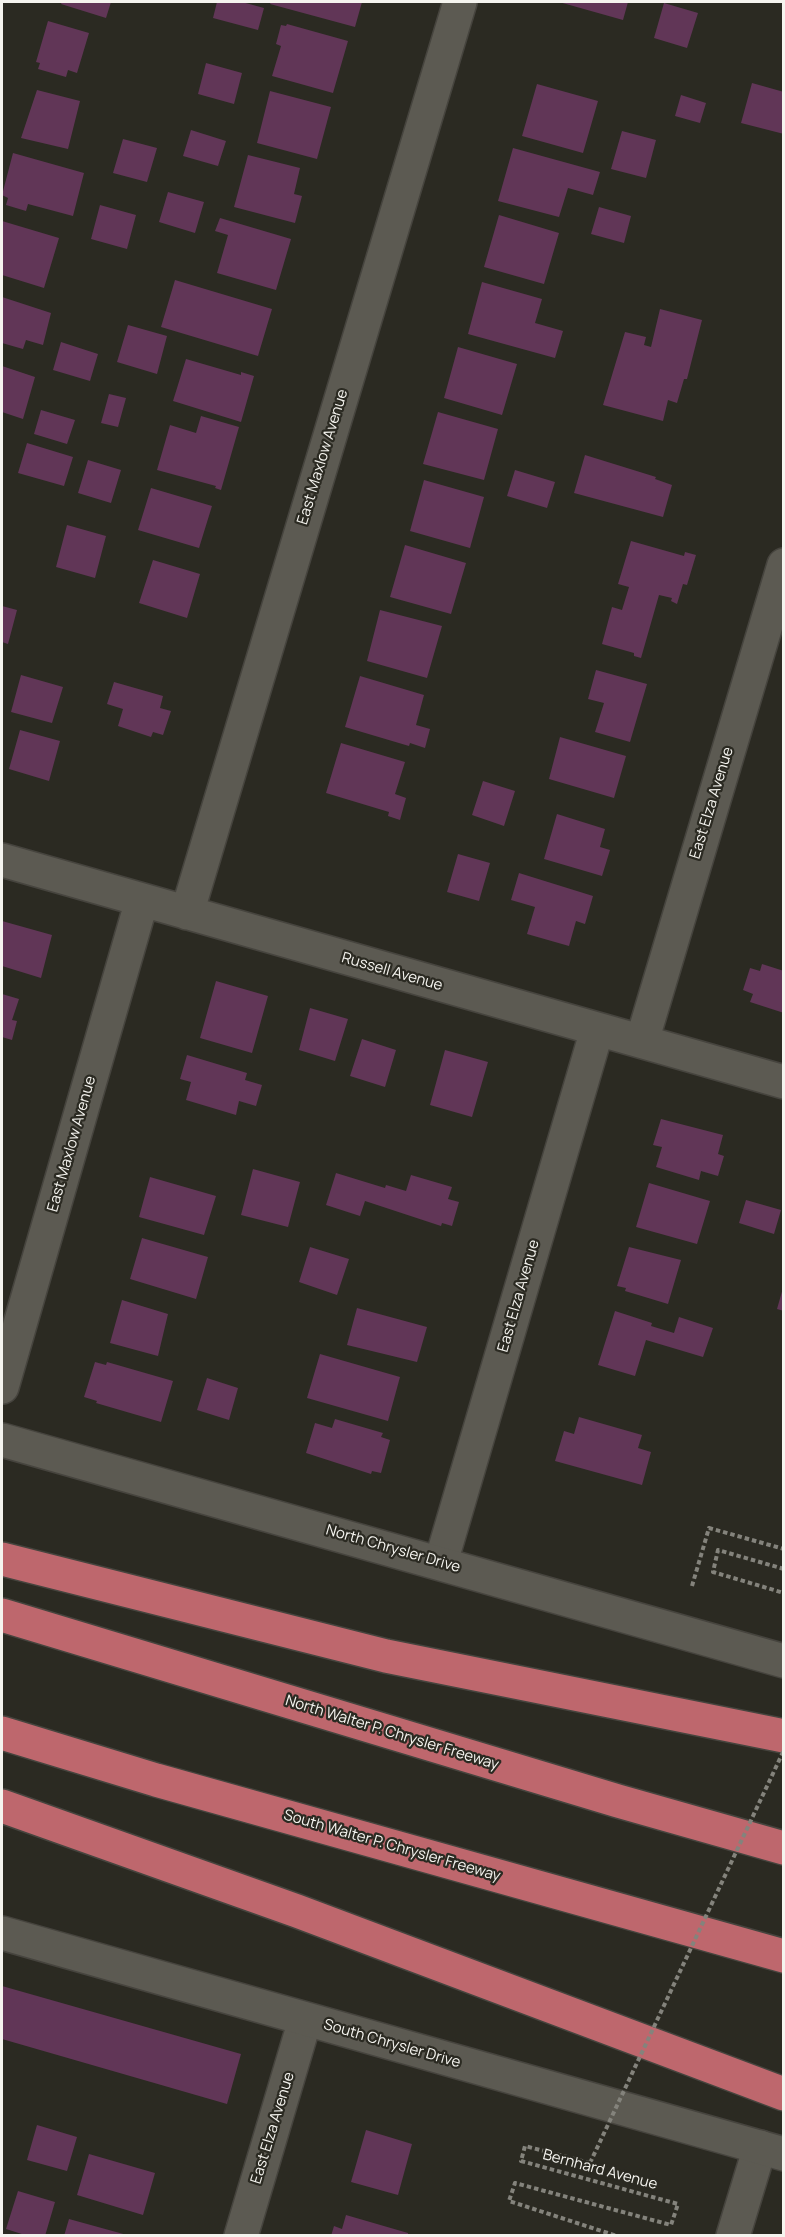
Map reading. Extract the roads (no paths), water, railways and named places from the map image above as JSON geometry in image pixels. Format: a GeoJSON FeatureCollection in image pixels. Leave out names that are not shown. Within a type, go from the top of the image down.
{"type":"FeatureCollection","features":[{"type":"Feature","properties":{"kind":"highway"},"geometry":{"type":"LineString","coordinates":[[2,1559],[386,1656],[783,1736]]}},
{"type":"Feature","properties":{"kind":"highway","name":"North Walter P. Chrysler Freeway"},"geometry":{"type":"LineString","coordinates":[[2,1615],[618,1801],[783,1848]]}},
{"type":"Feature","properties":{"kind":"highway","name":"South Walter P. Chrysler Freeway"},"geometry":{"type":"LineString","coordinates":[[2,1733],[156,1780],[783,1956]]}},
{"type":"Feature","properties":{"kind":"highway"},"geometry":{"type":"LineString","coordinates":[[2,1806],[308,1915],[783,2094]]}},
{"type":"Feature","properties":{"kind":"street","name":"East Maxlow Avenue"},"geometry":{"type":"LineString","coordinates":[[187,913],[460,2]]}},
{"type":"Feature","properties":{"kind":"street","name":"East Elza Avenue"},"geometry":{"type":"LineString","coordinates":[[642,1041],[783,565]]}},
{"type":"Feature","properties":{"kind":"street","name":"Russell Avenue"},"geometry":{"type":"LineString","coordinates":[[2,860],[783,1082]]}},
{"type":"Feature","properties":{"kind":"street","name":"East Maxlow Avenue"},"geometry":{"type":"LineString","coordinates":[[2,1387],[142,900]]}},
{"type":"Feature","properties":{"kind":"street","name":"East Elza Avenue"},"geometry":{"type":"LineString","coordinates":[[441,1562],[597,1030]]}},
{"type":"Feature","properties":{"kind":"street","name":"North Chrysler Drive"},"geometry":{"type":"LineString","coordinates":[[2,1440],[441,1562],[783,1661]]}},
{"type":"Feature","properties":{"kind":"street","name":"South Chrysler Drive"},"geometry":{"type":"LineString","coordinates":[[2,1933],[772,2151]]}},
{"type":"Feature","properties":{"kind":"street","name":"East Elza Avenue"},"geometry":{"type":"LineString","coordinates":[[241,2235],[305,2020]]}},
{"type":"Feature","properties":{"kind":"street"},"geometry":{"type":"LineString","coordinates":[[733,2235],[772,2151]]}}]}
